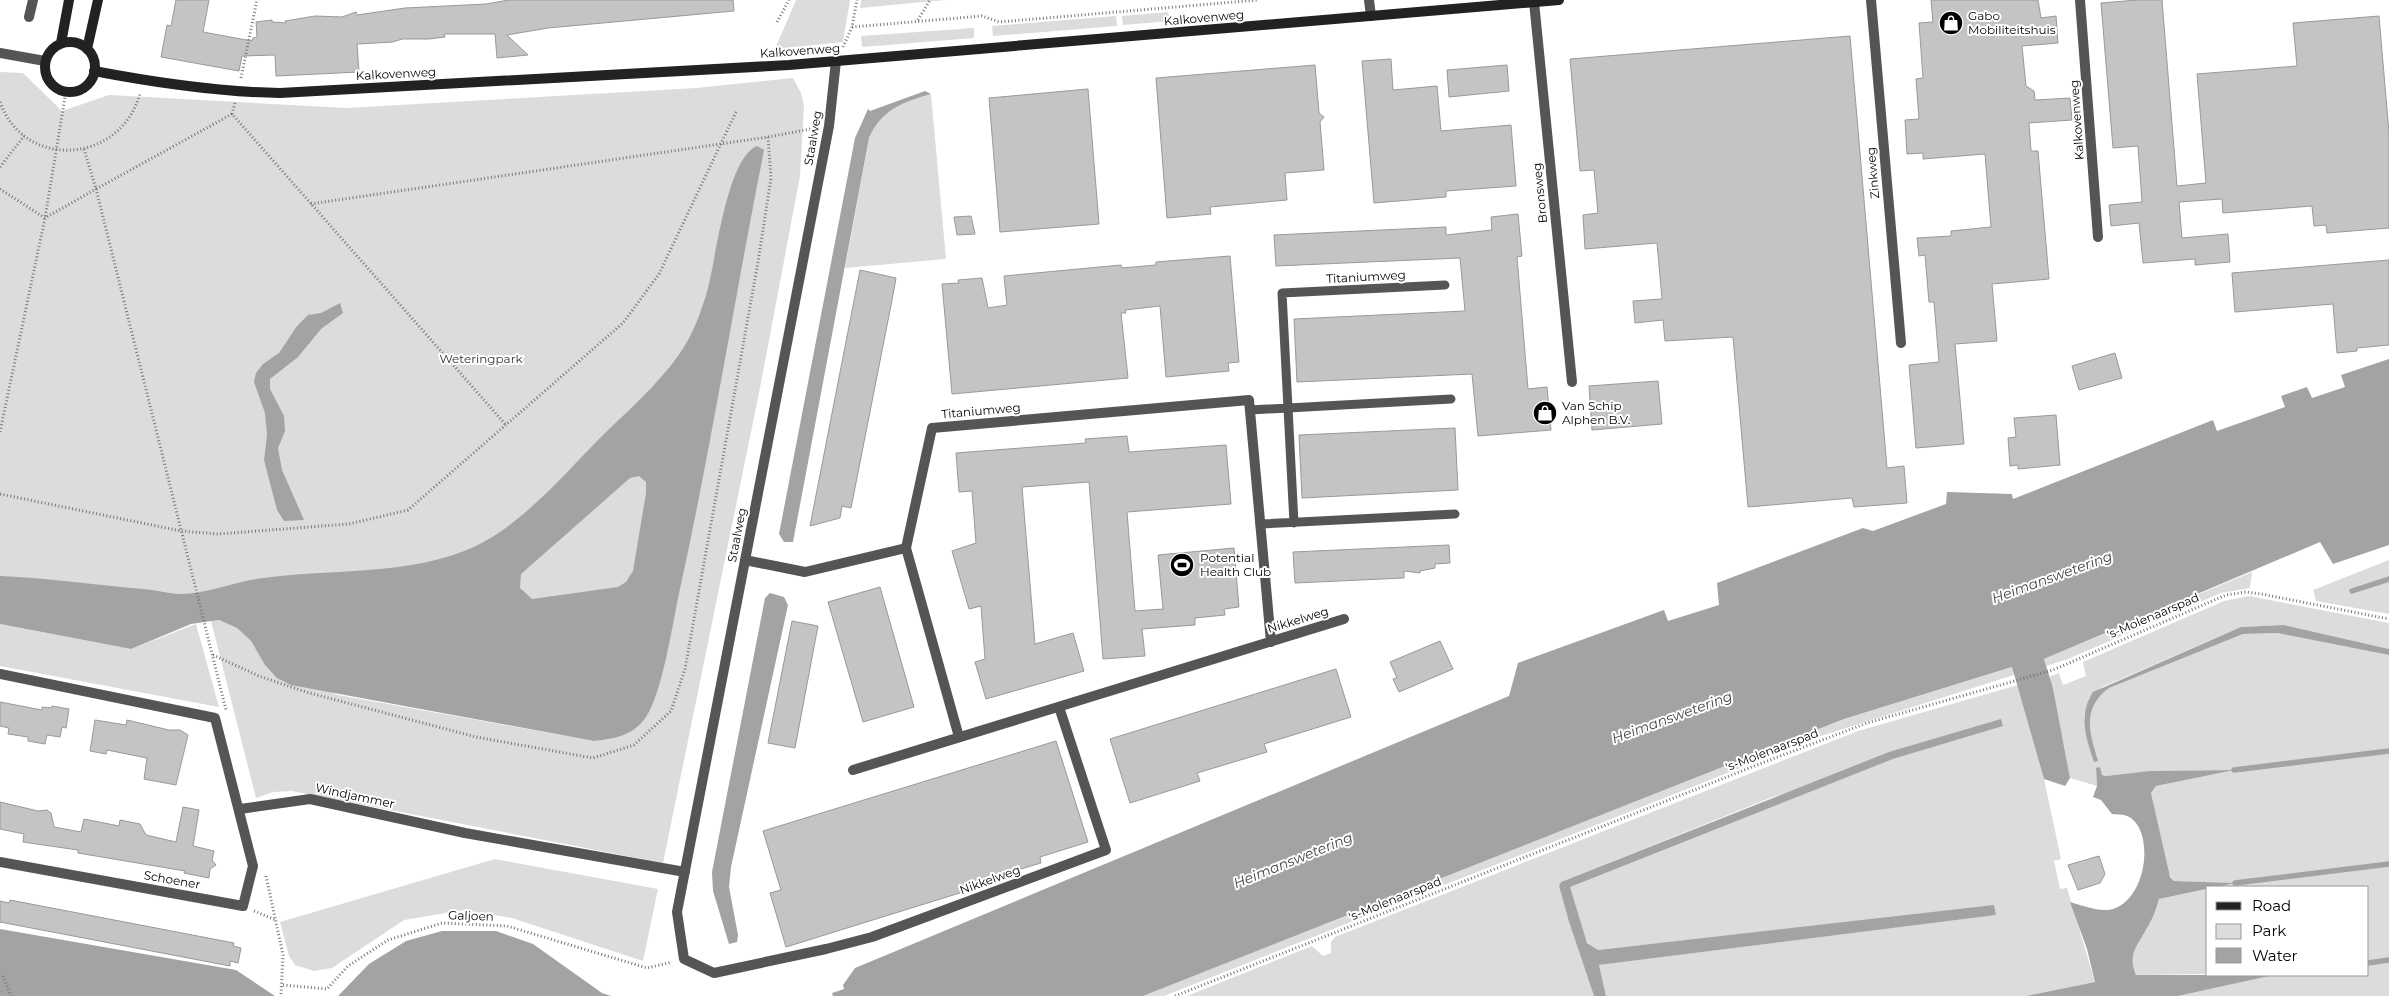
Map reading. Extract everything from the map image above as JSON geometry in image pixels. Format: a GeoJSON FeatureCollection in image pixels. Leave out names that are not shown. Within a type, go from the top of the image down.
{"type":"FeatureCollection","features":[{"type":"Feature","properties":{"kind":"street"},"geometry":{"type":"LineString","coordinates":[[29,17],[33,0]]}},
{"type":"Feature","properties":{"kind":"street"},"geometry":{"type":"LineString","coordinates":[[61,43],[69,0]]}},
{"type":"Feature","properties":{"kind":"street"},"geometry":{"type":"LineString","coordinates":[[87,49],[98,0]]}},
{"type":"Feature","properties":{"kind":"street"},"geometry":{"type":"LineString","coordinates":[[1369,0],[1371,16]]}},
{"type":"Feature","properties":{"kind":"street","name":"Kalkovenweg"},"geometry":{"type":"LineString","coordinates":[[94,71],[182,87],[238,92],[280,93],[836,61],[1371,16],[1508,2],[1559,0]]}},
{"type":"Feature","properties":{"kind":"street","name":"Zinkweg"},"geometry":{"type":"LineString","coordinates":[[1871,0],[1901,343]]}},
{"type":"Feature","properties":{"kind":"street","name":"Kalkovenweg"},"geometry":{"type":"LineString","coordinates":[[2080,0],[2098,237]]}},
{"type":"Feature","properties":{"kind":"street","name":"Bronsweg"},"geometry":{"type":"LineString","coordinates":[[1534,2],[1572,382]]}},
{"type":"Feature","properties":{"kind":"street"},"geometry":{"type":"LineString","coordinates":[[75,42],[87,49],[94,59],[94,71],[89,82],[84,87],[66,91],[51,83],[46,73],[45,61],[51,50],[61,43],[75,42]]}},
{"type":"Feature","properties":{"kind":"street"},"geometry":{"type":"LineString","coordinates":[[0,53],[45,61]]}},
{"type":"Feature","properties":{"kind":"street","name":"Staalweg"},"geometry":{"type":"LineString","coordinates":[[684,959],[677,912],[829,126],[836,61]]}},
{"type":"Feature","properties":{"kind":"street","name":"Titaniumweg"},"geometry":{"type":"LineString","coordinates":[[906,548],[932,428],[1249,400],[1250,410]]}},
{"type":"Feature","properties":{"kind":"street"},"geometry":{"type":"LineString","coordinates":[[1250,410],[1271,642]]}},
{"type":"Feature","properties":{"kind":"street"},"geometry":{"type":"LineString","coordinates":[[745,560],[805,572],[906,548],[959,738]]}},
{"type":"Feature","properties":{"kind":"street","name":"Nikkelweg"},"geometry":{"type":"LineString","coordinates":[[853,770],[1344,619]]}},
{"type":"Feature","properties":{"kind":"street"},"geometry":{"type":"LineString","coordinates":[[0,674],[215,718],[240,809],[253,866],[243,906]]}},
{"type":"Feature","properties":{"kind":"street","name":"Nikkelweg"},"geometry":{"type":"LineString","coordinates":[[684,959],[714,973],[872,937],[1106,850],[1059,707]]}},
{"type":"Feature","properties":{"kind":"street","name":"Windjammer"},"geometry":{"type":"LineString","coordinates":[[240,809],[310,799],[465,832],[685,872]]}},
{"type":"Feature","properties":{"kind":"street","name":"Schoener"},"geometry":{"type":"LineString","coordinates":[[0,862],[243,906]]}},
{"type":"Feature","properties":{"kind":"lane","name":"Titaniumweg"},"geometry":{"type":"LineString","coordinates":[[1294,523],[1282,294],[1445,285]]}},
{"type":"Feature","properties":{"kind":"lane"},"geometry":{"type":"LineString","coordinates":[[1250,410],[1451,399]]}},
{"type":"Feature","properties":{"kind":"lane"},"geometry":{"type":"LineString","coordinates":[[1260,524],[1456,514]]}},
{"type":"Feature","properties":{"kind":"path"},"geometry":{"type":"LineString","coordinates":[[44,218],[232,114],[258,0]]}},
{"type":"Feature","properties":{"kind":"path"},"geometry":{"type":"LineString","coordinates":[[778,22],[789,0]]}},
{"type":"Feature","properties":{"kind":"path"},"geometry":{"type":"LineString","coordinates":[[836,61],[852,27],[857,0]]}},
{"type":"Feature","properties":{"kind":"path"},"geometry":{"type":"LineString","coordinates":[[918,21],[930,0]]}},
{"type":"Feature","properties":{"kind":"path","name":"Kalkovenweg"},"geometry":{"type":"LineString","coordinates":[[852,27],[982,16],[998,22],[1258,0]]}},
{"type":"Feature","properties":{"kind":"path"},"geometry":{"type":"LineString","coordinates":[[0,102],[7,116],[24,135],[34,142],[55,149],[84,148],[104,141],[121,128],[133,111],[143,80]]}},
{"type":"Feature","properties":{"kind":"path"},"geometry":{"type":"LineString","coordinates":[[0,432],[44,218],[66,91]]}},
{"type":"Feature","properties":{"kind":"path"},"geometry":{"type":"LineString","coordinates":[[0,494],[181,530],[218,534],[349,524],[408,510],[623,324],[659,274],[736,112]]}},
{"type":"Feature","properties":{"kind":"path"},"geometry":{"type":"LineString","coordinates":[[232,114],[506,425]]}},
{"type":"Feature","properties":{"kind":"path"},"geometry":{"type":"LineString","coordinates":[[310,204],[768,137],[829,126]]}},
{"type":"Feature","properties":{"kind":"path"},"geometry":{"type":"LineString","coordinates":[[0,167],[24,135]]}},
{"type":"Feature","properties":{"kind":"path"},"geometry":{"type":"LineString","coordinates":[[84,148],[96,189],[213,655],[258,676],[306,692],[476,737],[593,758],[634,745],[671,712],[684,668],[758,262],[770,178],[768,137]]}},
{"type":"Feature","properties":{"kind":"path"},"geometry":{"type":"LineString","coordinates":[[0,188],[44,218]]}},
{"type":"Feature","properties":{"kind":"path","name":"'s-Molenaarspad"},"geometry":{"type":"LineString","coordinates":[[1175,996],[1867,723],[2053,670],[2226,595],[2246,592],[2261,594],[2389,619]]}},
{"type":"Feature","properties":{"kind":"path"},"geometry":{"type":"LineString","coordinates":[[243,906],[277,920],[283,955],[281,996]]}},
{"type":"Feature","properties":{"kind":"path","name":"Galjoen"},"geometry":{"type":"LineString","coordinates":[[283,985],[327,989],[348,966],[388,940],[442,923],[507,926],[647,968],[684,959]]}},
{"type":"Feature","properties":{"kind":"path"},"geometry":{"type":"LineString","coordinates":[[3,976],[11,996]]}},
{"type":"Feature","properties":{"kind":"green space"},"geometry":{"type":"Polygon","coordinates":[[[796,0],[850,0],[843,42],[775,49],[796,0]]]}},
{"type":"Feature","properties":{"kind":"green space"},"geometry":{"type":"Polygon","coordinates":[[[861,0],[945,0],[860,8],[861,0]]]}},
{"type":"Feature","properties":{"kind":"green space"},"geometry":{"type":"Polygon","coordinates":[[[1168,12],[1170,21],[1123,25],[1122,16],[1168,12]]]}},
{"type":"Feature","properties":{"kind":"green space"},"geometry":{"type":"Polygon","coordinates":[[[1116,16],[1117,26],[993,36],[992,26],[1116,16]]]}},
{"type":"Feature","properties":{"kind":"green space"},"geometry":{"type":"Polygon","coordinates":[[[974,28],[974,38],[862,47],[861,36],[974,28]]]}},
{"type":"Feature","properties":{"kind":"green space","name":"Weteringpark"},"geometry":{"type":"Polygon","coordinates":[[[0,72],[23,73],[62,111],[109,95],[346,108],[696,88],[793,78],[801,93],[804,106],[800,176],[760,388],[663,863],[292,791],[273,792],[256,798],[211,621],[219,620],[237,628],[251,641],[265,665],[338,695],[594,741],[612,739],[647,715],[656,692],[679,592],[585,610],[0,588],[0,72]]]}},
{"type":"Feature","properties":{"kind":"green space"},"geometry":{"type":"Polygon","coordinates":[[[931,94],[946,259],[845,268],[869,138],[880,120],[894,108],[931,94]]]}},
{"type":"Feature","properties":{"kind":"green space"},"geometry":{"type":"Polygon","coordinates":[[[2389,560],[2389,614],[2316,601],[2313,590],[2389,560]]]}},
{"type":"Feature","properties":{"kind":"green space"},"geometry":{"type":"Polygon","coordinates":[[[2252,572],[2250,588],[2221,593],[2068,659],[2046,666],[2044,659],[2252,572]]]}},
{"type":"Feature","properties":{"kind":"green space"},"geometry":{"type":"Polygon","coordinates":[[[2249,596],[2389,623],[2389,649],[2284,625],[2241,627],[2102,687],[2089,698],[2084,717],[2098,761],[2092,741],[2091,713],[2094,704],[2109,688],[2243,634],[2277,633],[2389,655],[2389,996],[2178,996],[2269,976],[2369,976],[2369,886],[2219,886],[2233,883],[2174,881],[2168,872],[2151,793],[2156,786],[2230,770],[2149,771],[2106,776],[2102,775],[2100,767],[2096,769],[2097,786],[2070,778],[2053,688],[2049,677],[2059,673],[2063,685],[2086,676],[2083,662],[2224,601],[2249,596]]]}},
{"type":"Feature","properties":{"kind":"green space"},"geometry":{"type":"Polygon","coordinates":[[[0,624],[131,649],[196,624],[219,707],[0,666],[0,624]]]}},
{"type":"Feature","properties":{"kind":"green space"},"geometry":{"type":"Polygon","coordinates":[[[2013,667],[2014,675],[1821,736],[1164,996],[1143,996],[1844,719],[2013,667]]]}},
{"type":"Feature","properties":{"kind":"green space"},"geometry":{"type":"Polygon","coordinates":[[[2018,685],[2044,779],[2061,859],[2054,861],[2060,889],[2067,888],[2095,982],[2026,996],[1606,996],[1599,965],[1996,915],[1994,906],[1598,950],[1586,941],[1579,925],[1570,892],[1570,886],[1573,884],[1893,759],[2002,726],[2003,723],[1770,798],[1561,882],[1559,886],[1569,922],[1594,996],[1187,996],[1312,946],[1323,956],[1331,953],[1331,942],[1335,937],[1858,731],[2018,685]]]}},
{"type":"Feature","properties":{"kind":"green space"},"geometry":{"type":"Polygon","coordinates":[[[495,859],[658,889],[643,961],[512,918],[464,910],[404,920],[332,968],[314,971],[295,965],[289,956],[280,922],[495,859]]]}},
{"type":"Feature","properties":{"kind":"green space"},"geometry":{"type":"Polygon","coordinates":[[[2206,889],[2206,974],[2136,975],[2133,968],[2134,950],[2151,921],[2159,899],[2206,889]]]}},
{"type":"Feature","properties":{"kind":"water"},"geometry":{"type":"Polygon","coordinates":[[[925,91],[931,94],[894,108],[880,120],[869,138],[793,542],[784,542],[779,534],[855,138],[868,109],[870,111],[925,91]]]}},
{"type":"Feature","properties":{"kind":"water"},"geometry":{"type":"Polygon","coordinates":[[[757,146],[764,150],[692,534],[658,691],[646,717],[630,732],[609,739],[594,741],[291,685],[277,678],[265,665],[251,641],[237,628],[219,620],[191,624],[131,649],[0,624],[0,576],[188,594],[256,579],[368,570],[424,563],[451,556],[494,536],[544,496],[652,387],[683,349],[696,323],[708,288],[730,188],[747,154],[757,146]],[[639,476],[630,478],[521,574],[520,588],[532,599],[618,587],[626,582],[633,571],[646,493],[646,482],[639,476]]]}},
{"type":"Feature","properties":{"kind":"water"},"geometry":{"type":"Polygon","coordinates":[[[340,303],[343,313],[321,329],[298,357],[270,379],[270,389],[284,416],[285,431],[278,448],[282,470],[304,520],[284,521],[277,510],[264,460],[267,435],[265,413],[254,382],[256,373],[263,364],[279,353],[297,326],[308,315],[321,313],[340,303]]]}},
{"type":"Feature","properties":{"kind":"water","name":"Heimanswetering"},"geometry":{"type":"Polygon","coordinates":[[[2389,359],[2389,545],[2333,564],[2320,542],[2044,659],[2053,688],[2070,778],[2065,786],[2044,779],[2012,667],[1844,719],[1143,996],[833,996],[832,993],[844,989],[843,985],[855,968],[1509,696],[1518,663],[1664,610],[1668,621],[1719,605],[1717,583],[1863,528],[1873,531],[1946,504],[1947,492],[2012,494],[2013,499],[2213,420],[2217,431],[2285,407],[2281,396],[2307,387],[2312,398],[2345,387],[2341,375],[2389,359]]]}},
{"type":"Feature","properties":{"kind":"water"},"geometry":{"type":"Polygon","coordinates":[[[770,593],[784,597],[788,605],[731,867],[729,887],[738,935],[737,942],[729,944],[713,891],[712,872],[765,598],[770,593]]]}},
{"type":"Feature","properties":{"kind":"water"},"geometry":{"type":"Polygon","coordinates":[[[2284,625],[2389,649],[2389,655],[2277,633],[2243,634],[2109,688],[2094,704],[2091,713],[2092,741],[2098,761],[2094,762],[2085,727],[2086,709],[2093,692],[2241,627],[2284,625]]]}},
{"type":"Feature","properties":{"kind":"water"},"geometry":{"type":"Polygon","coordinates":[[[2001,719],[2003,726],[1893,759],[1570,887],[1587,943],[1598,950],[1994,905],[1996,915],[1599,965],[1606,996],[1594,996],[1569,922],[1559,886],[1561,882],[1889,752],[2001,719]]]}},
{"type":"Feature","properties":{"kind":"water"},"geometry":{"type":"Polygon","coordinates":[[[2100,767],[2102,775],[2106,776],[2149,771],[2234,770],[2156,786],[2151,793],[2170,877],[2174,881],[2235,883],[2221,886],[2206,886],[2206,889],[2159,899],[2151,921],[2133,955],[2134,968],[2136,975],[2269,976],[2178,996],[2026,996],[2095,982],[2087,949],[2070,902],[2094,909],[2108,910],[2121,905],[2132,894],[2139,881],[2143,865],[2144,849],[2142,835],[2136,823],[2127,816],[2112,814],[2101,800],[2093,797],[2097,786],[2096,768],[2100,767]]]}},
{"type":"Feature","properties":{"kind":"water"},"geometry":{"type":"Polygon","coordinates":[[[0,929],[236,970],[275,996],[0,996],[0,929]]]}},
{"type":"Feature","properties":{"kind":"water"},"geometry":{"type":"Polygon","coordinates":[[[442,931],[496,931],[533,944],[602,993],[611,996],[338,996],[369,964],[406,941],[442,931]]]}},
{"type":"Feature","properties":{"kind":"building"},"geometry":{"type":"Polygon","coordinates":[[[176,0],[209,0],[203,32],[252,41],[253,38],[257,37],[256,22],[272,20],[272,22],[286,23],[285,21],[315,16],[342,17],[356,12],[357,15],[405,8],[486,4],[509,0],[733,0],[734,11],[548,28],[507,35],[528,55],[497,58],[495,34],[444,34],[445,37],[429,39],[402,39],[393,42],[357,44],[359,72],[276,76],[275,55],[242,56],[239,71],[161,57],[167,25],[171,26],[176,0]]]}},
{"type":"Feature","properties":{"kind":"building"},"geometry":{"type":"Polygon","coordinates":[[[1931,0],[2038,0],[2041,18],[2056,16],[2058,43],[2022,46],[2026,86],[2034,91],[2035,100],[2070,98],[2072,120],[2029,123],[2031,151],[2038,151],[2049,279],[1992,284],[1997,341],[1955,344],[1964,444],[1916,448],[1909,365],[1939,362],[1934,302],[1929,302],[1925,255],[1919,256],[1917,238],[1951,236],[1951,231],[1991,227],[1985,154],[1923,159],[1923,153],[1907,154],[1905,120],[1919,119],[1916,79],[1923,78],[1919,23],[1933,22],[1931,0]]]}},
{"type":"Feature","properties":{"kind":"building"},"geometry":{"type":"Polygon","coordinates":[[[2162,0],[2177,186],[2206,183],[2197,74],[2297,66],[2293,23],[2379,16],[2389,133],[2389,228],[2327,233],[2326,225],[2314,226],[2312,206],[2223,213],[2222,199],[2179,202],[2182,238],[2228,234],[2230,262],[2195,265],[2195,259],[2143,263],[2139,223],[2111,226],[2109,205],[2142,202],[2138,146],[2113,148],[2101,3],[2162,0]]]}},
{"type":"Feature","properties":{"kind":"building"},"geometry":{"type":"Polygon","coordinates":[[[1850,36],[1887,468],[1904,466],[1907,503],[1854,507],[1852,498],[1748,507],[1733,337],[1665,341],[1663,320],[1635,323],[1633,301],[1662,299],[1657,243],[1585,249],[1583,215],[1598,213],[1594,170],[1580,171],[1570,59],[1850,36]]]}},
{"type":"Feature","properties":{"kind":"building"},"geometry":{"type":"Polygon","coordinates":[[[1391,59],[1393,90],[1437,86],[1441,131],[1511,125],[1516,186],[1446,191],[1446,197],[1374,203],[1362,61],[1391,59]]]}},
{"type":"Feature","properties":{"kind":"building"},"geometry":{"type":"Polygon","coordinates":[[[1315,65],[1319,113],[1324,117],[1320,122],[1324,170],[1285,173],[1287,200],[1210,207],[1211,214],[1167,218],[1156,78],[1315,65]]]}},
{"type":"Feature","properties":{"kind":"building"},"geometry":{"type":"Polygon","coordinates":[[[1507,65],[1509,91],[1449,97],[1447,70],[1507,65]]]}},
{"type":"Feature","properties":{"kind":"building"},"geometry":{"type":"Polygon","coordinates":[[[1088,89],[1099,224],[1000,232],[989,98],[1088,89]]]}},
{"type":"Feature","properties":{"kind":"building"},"geometry":{"type":"Polygon","coordinates":[[[1518,214],[1522,256],[1517,257],[1528,389],[1547,387],[1551,430],[1478,436],[1472,374],[1297,382],[1294,319],[1465,311],[1460,258],[1276,266],[1274,235],[1446,227],[1446,235],[1492,230],[1491,217],[1518,214]]]}},
{"type":"Feature","properties":{"kind":"building"},"geometry":{"type":"Polygon","coordinates":[[[971,216],[975,234],[957,235],[954,217],[971,216]]]}},
{"type":"Feature","properties":{"kind":"building"},"geometry":{"type":"Polygon","coordinates":[[[1230,256],[1239,362],[1228,363],[1229,371],[1166,377],[1160,306],[1125,310],[1126,313],[1121,313],[1128,378],[952,394],[942,284],[959,283],[958,280],[982,278],[988,308],[1007,305],[1004,276],[1121,265],[1122,268],[1156,265],[1156,262],[1230,256]]]}},
{"type":"Feature","properties":{"kind":"building"},"geometry":{"type":"Polygon","coordinates":[[[2389,260],[2389,345],[2357,348],[2357,351],[2337,353],[2333,304],[2235,312],[2232,273],[2389,260]]]}},
{"type":"Feature","properties":{"kind":"building"},"geometry":{"type":"Polygon","coordinates":[[[860,270],[896,278],[893,295],[851,508],[842,506],[840,518],[810,526],[860,270]]]}},
{"type":"Feature","properties":{"kind":"building"},"geometry":{"type":"Polygon","coordinates":[[[2115,353],[2122,378],[2079,390],[2072,366],[2115,353]]]}},
{"type":"Feature","properties":{"kind":"building"},"geometry":{"type":"Polygon","coordinates":[[[1658,381],[1662,424],[1592,430],[1589,386],[1658,381]]]}},
{"type":"Feature","properties":{"kind":"building"},"geometry":{"type":"Polygon","coordinates":[[[2056,415],[2060,465],[2018,469],[2018,465],[2010,466],[2008,438],[2016,437],[2014,418],[2056,415]]]}},
{"type":"Feature","properties":{"kind":"building"},"geometry":{"type":"Polygon","coordinates":[[[1455,428],[1458,490],[1302,498],[1299,435],[1455,428]]]}},
{"type":"Feature","properties":{"kind":"building"},"geometry":{"type":"Polygon","coordinates":[[[1127,436],[1129,452],[1226,445],[1231,504],[1127,512],[1135,611],[1163,609],[1158,555],[1234,548],[1239,607],[1224,609],[1225,615],[1195,618],[1195,625],[1142,629],[1145,656],[1103,659],[1089,482],[1022,487],[1035,644],[1073,633],[1084,671],[986,699],[975,662],[985,659],[981,606],[969,609],[952,551],[976,543],[972,491],[959,492],[956,453],[1086,443],[1085,439],[1127,436]]]}},
{"type":"Feature","properties":{"kind":"building"},"geometry":{"type":"Polygon","coordinates":[[[1449,545],[1450,563],[1435,564],[1435,568],[1420,571],[1420,573],[1404,571],[1404,578],[1295,583],[1293,552],[1449,545]]]}},
{"type":"Feature","properties":{"kind":"building"},"geometry":{"type":"Polygon","coordinates":[[[880,587],[914,707],[863,722],[828,602],[880,587]]]}},
{"type":"Feature","properties":{"kind":"building"},"geometry":{"type":"Polygon","coordinates":[[[792,621],[818,626],[795,748],[768,743],[792,621]]]}},
{"type":"Feature","properties":{"kind":"building"},"geometry":{"type":"Polygon","coordinates":[[[1440,641],[1453,669],[1399,692],[1393,679],[1397,678],[1390,662],[1440,641]]]}},
{"type":"Feature","properties":{"kind":"building"},"geometry":{"type":"Polygon","coordinates":[[[1336,669],[1351,717],[1264,744],[1267,752],[1197,773],[1200,781],[1130,803],[1110,739],[1336,669]]]}},
{"type":"Feature","properties":{"kind":"building"},"geometry":{"type":"Polygon","coordinates":[[[0,702],[42,710],[42,707],[51,708],[52,706],[69,709],[66,728],[62,727],[60,737],[47,735],[45,744],[28,741],[28,737],[8,734],[9,728],[0,726],[0,702]]]}},
{"type":"Feature","properties":{"kind":"building"},"geometry":{"type":"Polygon","coordinates":[[[95,720],[126,725],[127,720],[169,730],[180,730],[188,735],[176,785],[144,779],[147,758],[107,750],[106,754],[90,751],[95,720]]]}},
{"type":"Feature","properties":{"kind":"building"},"geometry":{"type":"Polygon","coordinates":[[[1056,741],[1088,842],[1040,857],[1041,863],[977,882],[979,887],[786,947],[770,893],[781,890],[763,831],[1056,741]]]}},
{"type":"Feature","properties":{"kind":"building"},"geometry":{"type":"Polygon","coordinates":[[[0,802],[38,811],[47,810],[51,813],[54,827],[81,832],[84,819],[119,826],[120,820],[140,824],[146,835],[176,842],[183,807],[199,810],[193,846],[214,851],[212,860],[216,865],[210,869],[209,878],[184,873],[185,871],[78,853],[78,850],[23,842],[24,834],[0,829],[0,802]]]}},
{"type":"Feature","properties":{"kind":"building"},"geometry":{"type":"Polygon","coordinates":[[[2099,856],[2105,874],[2100,883],[2078,890],[2068,865],[2099,856]]]}},
{"type":"Feature","properties":{"kind":"building"},"geometry":{"type":"Polygon","coordinates":[[[10,900],[234,943],[233,946],[241,948],[238,963],[230,961],[230,966],[0,922],[0,901],[9,903],[10,900]]]}},
{"type":"Feature","properties":{"kind":"waterway"},"geometry":{"type":"LineString","coordinates":[[2352,591],[2389,579]]}},
{"type":"Feature","properties":{"kind":"waterway"},"geometry":{"type":"LineString","coordinates":[[2234,770],[2389,751]]}},
{"type":"Feature","properties":{"kind":"waterway"},"geometry":{"type":"LineString","coordinates":[[2235,883],[2389,864]]}},
{"type":"Feature","properties":{"kind":"waterway"},"geometry":{"type":"LineString","coordinates":[[2369,963],[2389,960]]}},
{"type":"Feature","properties":{"kind":"place","name":"Gabo Mobiliteitshuis"},"geometry":{"type":"Point","coordinates":[1951,23]}},
{"type":"Feature","properties":{"kind":"place","name":"Van Schip Alphen B.V."},"geometry":{"type":"Point","coordinates":[1545,413]}},
{"type":"Feature","properties":{"kind":"place","name":"Potential Health Club"},"geometry":{"type":"Point","coordinates":[1182,565]}}]}
